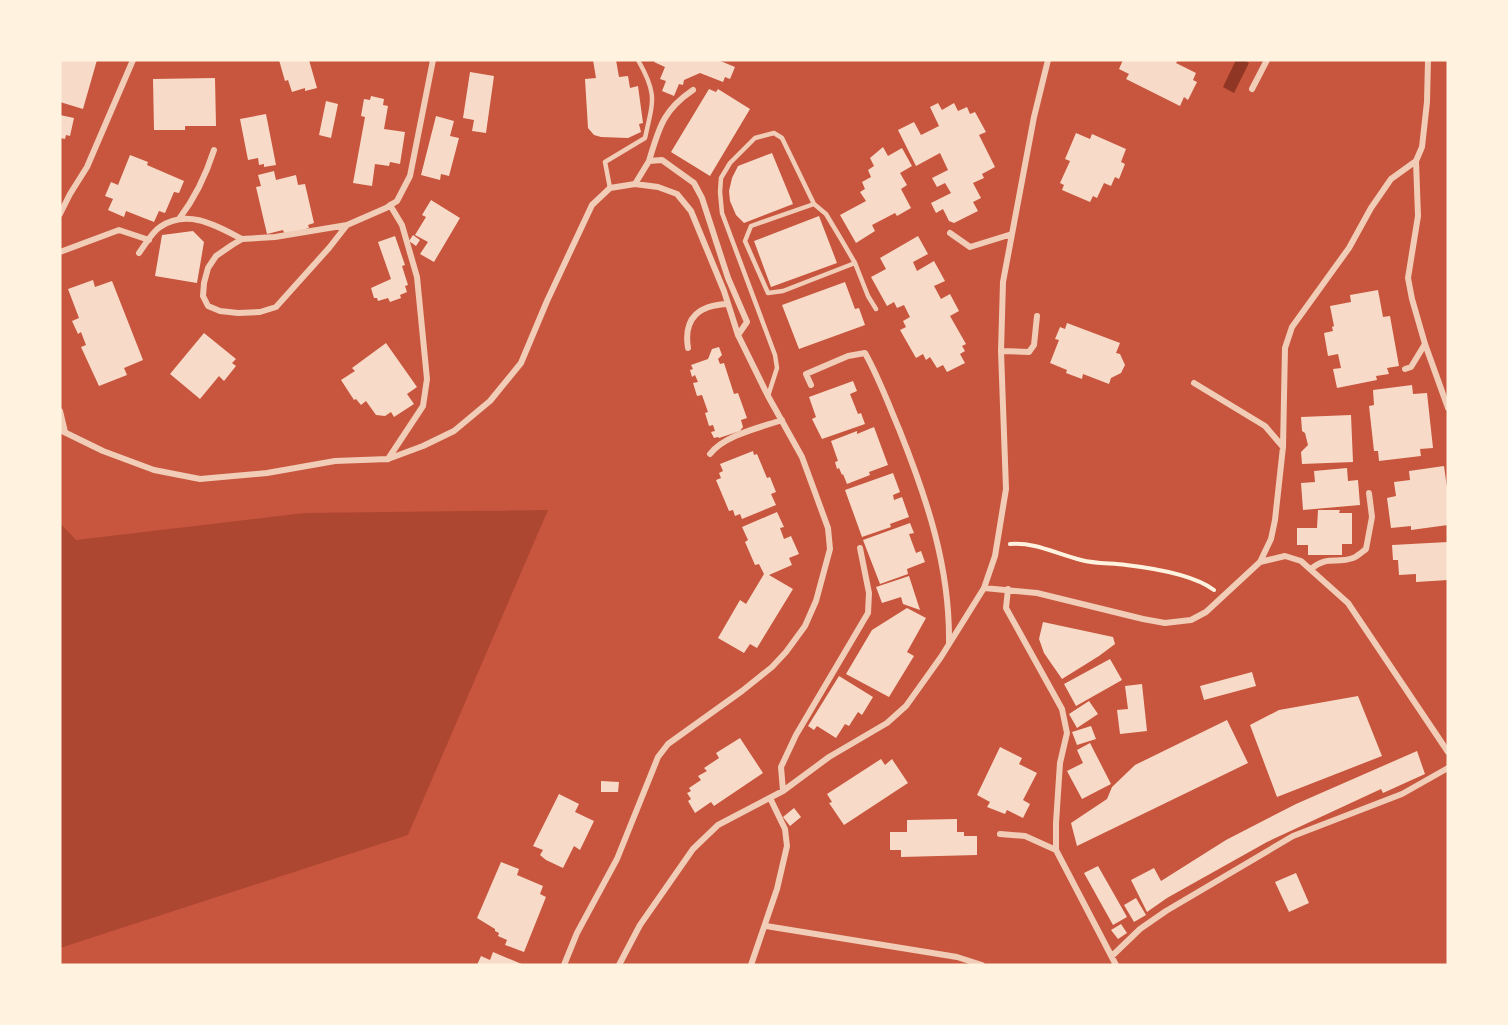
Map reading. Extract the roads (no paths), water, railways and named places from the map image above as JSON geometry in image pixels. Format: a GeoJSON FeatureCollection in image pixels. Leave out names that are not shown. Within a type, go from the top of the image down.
{"type":"FeatureCollection","features":[{"type":"Feature","properties":{"kind":"street"},"geometry":{"type":"LineString","coordinates":[[60,214],[91,158],[133,60]]}},
{"type":"Feature","properties":{"kind":"street"},"geometry":{"type":"LineString","coordinates":[[139,253],[159,227],[179,219],[202,220],[242,239],[275,237],[347,225],[397,201],[410,176],[433,60]]}},
{"type":"Feature","properties":{"kind":"street"},"geometry":{"type":"LineString","coordinates":[[619,965],[640,925],[693,849],[718,825],[783,791],[829,757],[900,712],[949,644],[984,588],[997,545],[1006,489],[1001,351],[1004,282],[1034,117],[1048,60]]}},
{"type":"Feature","properties":{"kind":"street"},"geometry":{"type":"LineString","coordinates":[[1252,89],[1267,60]]}},
{"type":"Feature","properties":{"kind":"street"},"geometry":{"type":"LineString","coordinates":[[1428,60],[1427,102],[1422,147],[1416,161],[1418,216],[1408,278],[1425,344],[1448,408]]}},
{"type":"Feature","properties":{"kind":"street"},"geometry":{"type":"LineString","coordinates":[[634,184],[649,161],[665,115],[693,90]]}},
{"type":"Feature","properties":{"kind":"street"},"geometry":{"type":"LineString","coordinates":[[179,219],[192,201],[208,169],[214,150]]}},
{"type":"Feature","properties":{"kind":"street"},"geometry":{"type":"LineString","coordinates":[[649,161],[662,160],[694,183],[702,198],[728,278],[747,322],[738,335]]}},
{"type":"Feature","properties":{"kind":"street"},"geometry":{"type":"LineString","coordinates":[[984,588],[1036,593],[1165,623],[1191,620],[1206,612],[1260,562],[1271,539],[1275,520],[1283,447],[1285,348],[1292,327],[1349,248],[1371,208],[1391,179],[1416,161]]}},
{"type":"Feature","properties":{"kind":"street"},"geometry":{"type":"LineString","coordinates":[[60,411],[63,431],[103,451],[154,470],[200,479],[267,473],[335,461],[388,459],[423,446],[453,431],[490,401],[520,363],[592,205],[610,188],[634,184],[677,194],[691,211],[738,335],[802,457],[828,528],[830,549],[816,601],[805,626],[772,667],[674,739],[658,757],[617,859],[577,933],[564,965]]}},
{"type":"Feature","properties":{"kind":"street"},"geometry":{"type":"LineString","coordinates":[[388,459],[423,406],[427,379],[417,277],[402,225],[390,205]]}},
{"type":"Feature","properties":{"kind":"street"},"geometry":{"type":"LineString","coordinates":[[242,239],[216,256],[208,268],[203,296],[208,306],[220,311],[260,312],[276,307],[347,225]]}},
{"type":"Feature","properties":{"kind":"street"},"geometry":{"type":"LineString","coordinates":[[60,252],[119,230],[149,240]]}},
{"type":"Feature","properties":{"kind":"street"},"geometry":{"type":"LineString","coordinates":[[950,232],[970,247],[1012,234]]}},
{"type":"Feature","properties":{"kind":"street"},"geometry":{"type":"LineString","coordinates":[[687,348],[686,337],[694,315],[709,307],[728,304]]}},
{"type":"Feature","properties":{"kind":"street"},"geometry":{"type":"LineString","coordinates":[[1001,351],[1029,352],[1034,345],[1037,316]]}},
{"type":"Feature","properties":{"kind":"street"},"geometry":{"type":"LineString","coordinates":[[1405,369],[1411,367],[1425,344]]}},
{"type":"Feature","properties":{"kind":"street"},"geometry":{"type":"LineString","coordinates":[[811,385],[806,374],[848,356],[865,353],[917,474],[930,513],[942,560],[947,593],[949,644]]}},
{"type":"Feature","properties":{"kind":"street"},"geometry":{"type":"LineString","coordinates":[[1194,383],[1265,426],[1283,447]]}},
{"type":"Feature","properties":{"kind":"street"},"geometry":{"type":"LineString","coordinates":[[710,454],[716,447],[737,436],[782,420]]}},
{"type":"Feature","properties":{"kind":"street"},"geometry":{"type":"LineString","coordinates":[[1311,568],[1326,559],[1353,558],[1366,549],[1372,517],[1369,493]]}},
{"type":"Feature","properties":{"kind":"street"},"geometry":{"type":"LineString","coordinates":[[783,791],[781,767],[796,735],[868,613],[869,592],[860,548]]}},
{"type":"Feature","properties":{"kind":"street"},"geometry":{"type":"LineString","coordinates":[[1260,562],[1284,556],[1301,561],[1348,603],[1448,752]]}},
{"type":"Feature","properties":{"kind":"street"},"geometry":{"type":"LineString","coordinates":[[1008,589],[1006,608],[1062,709],[1067,733],[1060,763],[1056,850],[1116,965]]}},
{"type":"Feature","properties":{"kind":"street"},"geometry":{"type":"LineString","coordinates":[[1112,956],[1140,929],[1166,911],[1293,836],[1402,794],[1448,768]]}},
{"type":"Feature","properties":{"kind":"street"},"geometry":{"type":"LineString","coordinates":[[751,965],[766,926],[787,846],[785,829],[770,798]]}},
{"type":"Feature","properties":{"kind":"street"},"geometry":{"type":"LineString","coordinates":[[1000,834],[1025,837],[1056,850]]}},
{"type":"Feature","properties":{"kind":"street"},"geometry":{"type":"LineString","coordinates":[[766,926],[957,957],[982,965]]}},
{"type":"Feature","properties":{"kind":"lane"},"geometry":{"type":"LineString","coordinates":[[610,188],[605,162],[645,138],[650,116],[654,94],[638,60]]}},
{"type":"Feature","properties":{"kind":"lane"},"geometry":{"type":"LineString","coordinates":[[768,396],[777,369],[775,354],[722,213],[720,192],[721,178],[730,163],[755,138],[774,133],[782,138],[814,204],[826,214],[855,264],[876,309]]}},
{"type":"Feature","properties":{"kind":"lane"},"geometry":{"type":"LineString","coordinates":[[814,204],[751,226],[746,241],[768,293],[783,291],[855,264]]}}]}
